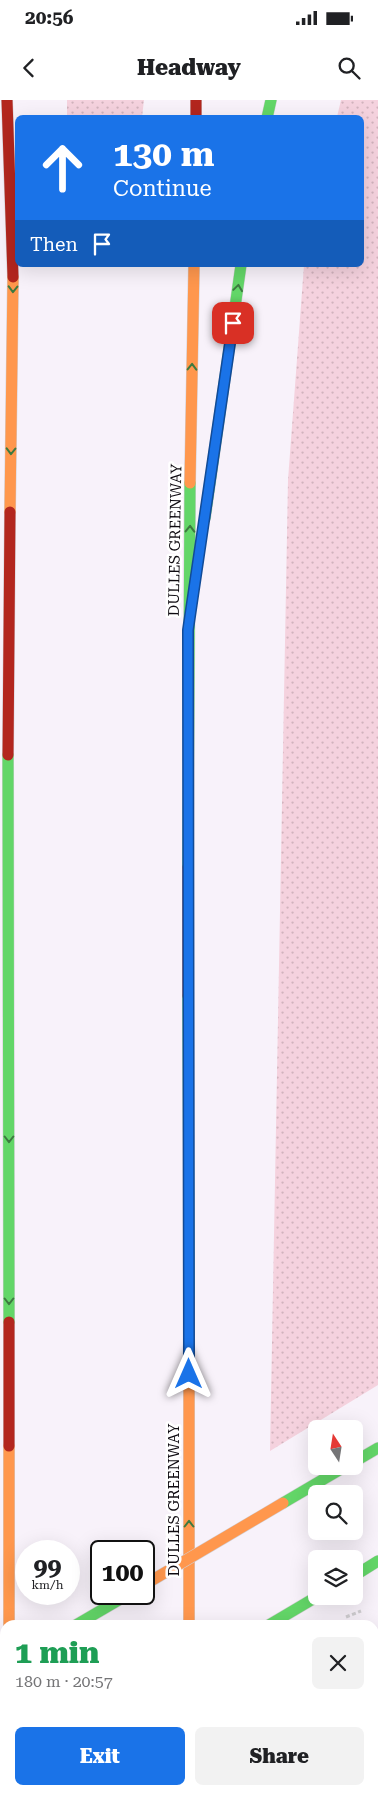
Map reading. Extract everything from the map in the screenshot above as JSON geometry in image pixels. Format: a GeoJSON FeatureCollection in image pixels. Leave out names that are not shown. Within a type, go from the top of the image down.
{"type":"FeatureCollection","features":[{"type":"Feature","properties":{"kind":"main road"},"geometry":{"type":"LineString","coordinates":[[7,100],[13,250],[8,627],[9,1620]]}},
{"type":"Feature","properties":{"kind":"main road"},"geometry":{"type":"LineString","coordinates":[[196,100],[196,115]]}},
{"type":"Feature","properties":{"kind":"main road"},"geometry":{"type":"LineString","coordinates":[[268,115],[272,100]]}},
{"type":"Feature","properties":{"kind":"main road","name":"DULLES GREENWAY"},"geometry":{"type":"LineString","coordinates":[[189,1620],[188,630],[194,267]]}},
{"type":"Feature","properties":{"kind":"main road"},"geometry":{"type":"LineString","coordinates":[[188,630],[241,267]]}},
{"type":"Feature","properties":{"kind":"main road"},"geometry":{"type":"LineString","coordinates":[[363,1457],[378,1448]]}},
{"type":"Feature","properties":{"kind":"main road"},"geometry":{"type":"LineString","coordinates":[[155,1579],[331,1475]]}},
{"type":"Feature","properties":{"kind":"main road"},"geometry":{"type":"LineString","coordinates":[[363,1570],[378,1561]]}},
{"type":"Feature","properties":{"kind":"main road"},"geometry":{"type":"LineString","coordinates":[[278,1620],[308,1602]]}},
{"type":"Feature","properties":{"kind":"main road"},"geometry":{"type":"LineString","coordinates":[[85,1620],[110,1605]]}},
{"type":"Feature","properties":{"kind":"path"},"geometry":{"type":"LineString","coordinates":[[343,1618],[369,1608]]}},
{"type":"Feature","properties":{"kind":"green space"},"geometry":{"type":"Polygon","coordinates":[[[67,100],[144,100],[142,115],[67,115],[67,100]]]}},
{"type":"Feature","properties":{"kind":"green space"},"geometry":{"type":"Polygon","coordinates":[[[341,100],[378,100],[378,1385],[321,1420],[308,1420],[308,1428],[270,1451],[288,480],[304,267],[364,267],[364,115],[337,115],[341,100]]]}},
{"type":"Feature","properties":{"kind":"traffic: fast"},"geometry":{"type":"LineString","coordinates":[[268,115],[271,100]]}},
{"type":"Feature","properties":{"kind":"traffic: fast"},"geometry":{"type":"LineString","coordinates":[[205,518],[241,267]]}},
{"type":"Feature","properties":{"kind":"traffic: fast"},"geometry":{"type":"LineString","coordinates":[[188,867],[190,483]]}},
{"type":"Feature","properties":{"kind":"traffic: fast"},"geometry":{"type":"LineString","coordinates":[[8,755],[9,1322]]}},
{"type":"Feature","properties":{"kind":"traffic: fast"},"geometry":{"type":"LineString","coordinates":[[188,996],[189,1297]]}},
{"type":"Feature","properties":{"kind":"traffic: fast"},"geometry":{"type":"LineString","coordinates":[[363,1457],[378,1448]]}},
{"type":"Feature","properties":{"kind":"traffic: fast"},"geometry":{"type":"LineString","coordinates":[[283,1503],[331,1475]]}},
{"type":"Feature","properties":{"kind":"traffic: fast"},"geometry":{"type":"LineString","coordinates":[[363,1570],[378,1561]]}},
{"type":"Feature","properties":{"kind":"traffic: fast"},"geometry":{"type":"LineString","coordinates":[[277,1620],[308,1602]]}},
{"type":"Feature","properties":{"kind":"traffic: fast"},"geometry":{"type":"LineString","coordinates":[[85,1620],[110,1605]]}},
{"type":"Feature","properties":{"kind":"traffic: slow"},"geometry":{"type":"LineString","coordinates":[[190,483],[194,267]]}},
{"type":"Feature","properties":{"kind":"traffic: slow"},"geometry":{"type":"LineString","coordinates":[[10,512],[13,277]]}},
{"type":"Feature","properties":{"kind":"traffic: slow"},"geometry":{"type":"LineString","coordinates":[[189,1297],[189,1620]]}},
{"type":"Feature","properties":{"kind":"traffic: slow"},"geometry":{"type":"LineString","coordinates":[[9,1446],[9,1620]]}},
{"type":"Feature","properties":{"kind":"traffic: slow"},"geometry":{"type":"LineString","coordinates":[[155,1579],[283,1503]]}},
{"type":"Feature","properties":{"kind":"traffic: jam"},"geometry":{"type":"LineString","coordinates":[[7,100],[13,277]]}},
{"type":"Feature","properties":{"kind":"traffic: jam"},"geometry":{"type":"LineString","coordinates":[[196,100],[196,115]]}},
{"type":"Feature","properties":{"kind":"traffic: jam"},"geometry":{"type":"LineString","coordinates":[[8,755],[10,512]]}},
{"type":"Feature","properties":{"kind":"traffic: jam"},"geometry":{"type":"LineString","coordinates":[[188,867],[188,996]]}},
{"type":"Feature","properties":{"kind":"traffic: jam"},"geometry":{"type":"LineString","coordinates":[[9,1322],[9,1446]]}},
{"type":"Feature","properties":{"kind":"route"},"geometry":{"type":"LineString","coordinates":[[189,1374],[188,630],[233,323]]}}]}
